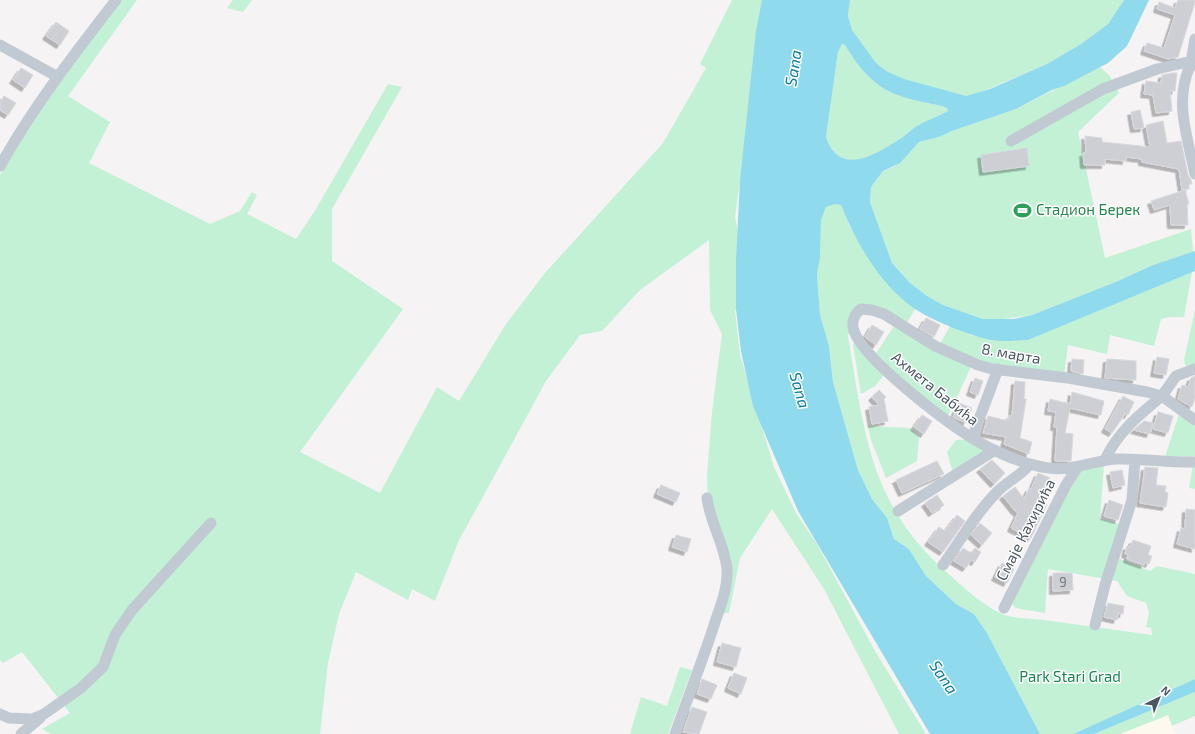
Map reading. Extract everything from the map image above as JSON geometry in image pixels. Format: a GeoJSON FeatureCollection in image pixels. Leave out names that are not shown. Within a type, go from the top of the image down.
{"type":"FeatureCollection","features":[{"type":"Feature","properties":{"kind":"street"},"geometry":{"type":"LineString","coordinates":[[0,166],[25,124],[58,77],[116,0]]}},
{"type":"Feature","properties":{"kind":"street"},"geometry":{"type":"LineString","coordinates":[[1195,39],[1194,63],[1186,74],[1182,94],[1183,118],[1195,174]]}},
{"type":"Feature","properties":{"kind":"street"},"geometry":{"type":"LineString","coordinates":[[0,45],[58,77]]}},
{"type":"Feature","properties":{"kind":"street"},"geometry":{"type":"LineString","coordinates":[[1010,141],[1103,89],[1157,69],[1194,63]]}},
{"type":"Feature","properties":{"kind":"street","name":"8. марта"},"geometry":{"type":"LineString","coordinates":[[862,344],[854,329],[855,316],[861,309],[872,310],[884,314],[910,332],[958,358],[998,369],[1068,378],[1162,396]]}},
{"type":"Feature","properties":{"kind":"street","name":"Ахмета Бабића"},"geometry":{"type":"LineString","coordinates":[[862,344],[888,372],[928,406],[972,438],[994,450],[1030,464],[1054,469],[1077,468],[1105,460],[1195,462]]}},
{"type":"Feature","properties":{"kind":"street"},"geometry":{"type":"LineString","coordinates":[[972,438],[998,369]]}},
{"type":"Feature","properties":{"kind":"street"},"geometry":{"type":"LineString","coordinates":[[1105,460],[1118,437],[1139,414],[1162,396],[1176,376],[1195,369]]}},
{"type":"Feature","properties":{"kind":"street"},"geometry":{"type":"LineString","coordinates":[[1162,396],[1195,420]]}},
{"type":"Feature","properties":{"kind":"street"},"geometry":{"type":"LineString","coordinates":[[898,511],[994,450]]}},
{"type":"Feature","properties":{"kind":"street"},"geometry":{"type":"LineString","coordinates":[[1095,625],[1105,585],[1132,500],[1135,460]]}},
{"type":"Feature","properties":{"kind":"street"},"geometry":{"type":"LineString","coordinates":[[943,565],[992,498],[1008,482],[1020,475],[1030,464]]}},
{"type":"Feature","properties":{"kind":"street","name":"Смaје Кахирића"},"geometry":{"type":"LineString","coordinates":[[1004,608],[1066,485],[1077,468]]}},
{"type":"Feature","properties":{"kind":"street"},"geometry":{"type":"LineString","coordinates":[[675,734],[710,640],[726,589],[727,578],[725,559],[708,511],[707,498]]}},
{"type":"Feature","properties":{"kind":"street"},"geometry":{"type":"LineString","coordinates":[[21,734],[44,714],[81,688],[103,667],[115,634],[123,622],[211,524]]}},
{"type":"Feature","properties":{"kind":"street"},"geometry":{"type":"LineString","coordinates":[[0,714],[9,718],[20,720],[32,719],[44,714]]}},
{"type":"Feature","properties":{"kind":"shaded area"},"geometry":{"type":"Polygon","coordinates":[[[1169,715],[1176,734],[1120,734],[1169,715]]]}},
{"type":"Feature","properties":{"kind":"green space"},"geometry":{"type":"Polygon","coordinates":[[[121,0],[137,0],[68,96],[110,122],[89,163],[210,224],[240,211],[252,192],[257,195],[247,214],[296,239],[316,209],[388,84],[402,87],[332,209],[332,261],[403,309],[300,452],[380,493],[437,387],[459,401],[506,324],[545,273],[663,143],[706,68],[700,64],[732,0],[765,0],[735,217],[748,282],[735,311],[740,355],[774,467],[796,513],[817,544],[875,651],[926,734],[899,734],[824,589],[772,509],[740,558],[729,613],[722,613],[730,574],[708,500],[707,476],[712,412],[722,334],[710,310],[709,240],[640,290],[602,331],[580,335],[546,381],[459,540],[435,601],[412,589],[408,600],[356,572],[339,614],[328,663],[320,734],[51,734],[42,729],[70,713],[22,652],[3,663],[0,660],[0,175],[58,86],[121,0]]]}},
{"type":"Feature","properties":{"kind":"green space"},"geometry":{"type":"Polygon","coordinates":[[[233,0],[252,0],[243,12],[227,8],[233,0]]]}},
{"type":"Feature","properties":{"kind":"green space"},"geometry":{"type":"Polygon","coordinates":[[[850,0],[1124,0],[1108,24],[1081,44],[1047,64],[967,98],[902,90],[855,43],[848,16],[850,0]]]}},
{"type":"Feature","properties":{"kind":"green space"},"geometry":{"type":"Polygon","coordinates":[[[842,44],[845,45],[862,70],[885,89],[903,97],[942,106],[947,108],[948,111],[915,127],[893,144],[871,156],[850,160],[840,157],[832,150],[826,137],[838,52],[842,44]]]}},
{"type":"Feature","properties":{"kind":"green space"},"geometry":{"type":"Polygon","coordinates":[[[1100,67],[1110,76],[1119,93],[1078,132],[1105,258],[1191,229],[1193,252],[1153,265],[1118,281],[1032,315],[997,320],[983,319],[943,305],[927,296],[910,283],[892,263],[870,202],[871,187],[883,171],[895,166],[919,142],[939,137],[1016,109],[1100,67]]]}},
{"type":"Feature","properties":{"kind":"green space","name":"Park Stari Grad"},"geometry":{"type":"Polygon","coordinates":[[[835,204],[841,205],[850,227],[898,294],[915,309],[905,326],[871,305],[851,328],[848,336],[867,438],[876,468],[888,497],[904,525],[925,552],[970,593],[995,611],[1017,618],[1044,620],[1152,635],[1151,628],[1146,627],[1149,613],[1146,603],[1127,596],[1117,581],[1048,569],[1045,613],[1014,607],[1012,602],[1063,496],[1081,471],[1104,464],[1100,519],[1127,526],[1118,558],[1150,571],[1157,566],[1195,574],[1195,679],[1073,734],[1040,734],[987,633],[974,614],[956,604],[926,576],[909,549],[894,539],[887,518],[872,499],[858,470],[833,382],[829,346],[820,315],[817,273],[820,259],[821,220],[826,207],[835,204]]]}},
{"type":"Feature","properties":{"kind":"green space"},"geometry":{"type":"Polygon","coordinates":[[[1192,272],[1184,317],[1170,317],[1161,319],[1154,346],[1110,335],[1107,354],[1068,345],[1064,376],[991,365],[939,346],[950,326],[973,336],[1028,340],[1192,272]]]}},
{"type":"Feature","properties":{"kind":"green space"},"geometry":{"type":"Polygon","coordinates":[[[1195,310],[1195,366],[1189,368],[1185,365],[1184,360],[1195,310]]]}},
{"type":"Feature","properties":{"kind":"green space"},"geometry":{"type":"Polygon","coordinates":[[[894,326],[971,367],[948,416],[935,407],[875,355],[894,326]]]}},
{"type":"Feature","properties":{"kind":"green space"},"geometry":{"type":"Polygon","coordinates":[[[855,341],[885,374],[875,386],[861,394],[853,345],[855,341]]]}},
{"type":"Feature","properties":{"kind":"green space"},"geometry":{"type":"Polygon","coordinates":[[[1179,414],[1195,424],[1195,456],[1165,457],[1179,414]]]}},
{"type":"Feature","properties":{"kind":"green space"},"geometry":{"type":"Polygon","coordinates":[[[868,426],[910,428],[919,437],[917,461],[886,478],[871,440],[868,426]]]}},
{"type":"Feature","properties":{"kind":"green space"},"geometry":{"type":"Polygon","coordinates":[[[969,439],[987,450],[953,473],[947,452],[956,440],[969,439]]]}},
{"type":"Feature","properties":{"kind":"green space"},"geometry":{"type":"Polygon","coordinates":[[[1193,465],[1195,465],[1195,489],[1189,488],[1193,465]]]}},
{"type":"Feature","properties":{"kind":"green space"},"geometry":{"type":"Polygon","coordinates":[[[680,667],[692,670],[668,734],[630,734],[641,697],[667,706],[680,667]]]}},
{"type":"Feature","properties":{"kind":"green space"},"geometry":{"type":"Polygon","coordinates":[[[1195,692],[1195,716],[1172,726],[1168,715],[1120,734],[1094,734],[1195,692]]]}},
{"type":"Feature","properties":{"kind":"water","name":"Sana"},"geometry":{"type":"Polygon","coordinates":[[[762,0],[850,0],[848,16],[852,30],[876,63],[886,71],[904,79],[966,96],[990,89],[1047,64],[1081,44],[1108,24],[1124,0],[1149,0],[1127,46],[1108,63],[1016,109],[939,137],[919,142],[900,163],[883,171],[871,187],[870,202],[892,263],[910,283],[927,296],[943,305],[983,319],[1014,319],[1032,315],[1118,281],[1153,265],[1195,251],[1195,271],[1028,340],[991,340],[965,333],[929,317],[915,309],[903,299],[891,288],[871,263],[854,234],[841,205],[835,204],[826,207],[821,220],[820,259],[817,273],[820,315],[829,346],[833,382],[858,470],[872,499],[887,518],[894,539],[909,549],[926,576],[956,604],[974,614],[987,633],[1040,734],[930,734],[798,511],[753,406],[741,351],[736,309],[736,261],[740,180],[756,31],[762,0]],[[842,44],[838,52],[826,137],[832,150],[840,157],[850,160],[860,159],[871,155],[903,137],[915,127],[948,111],[947,108],[942,106],[903,97],[885,89],[862,70],[845,45],[842,44]]]}},
{"type":"Feature","properties":{"kind":"water"},"geometry":{"type":"Polygon","coordinates":[[[1195,679],[1195,692],[1094,734],[1073,734],[1195,679]]]}},
{"type":"Feature","properties":{"kind":"building"},"geometry":{"type":"Polygon","coordinates":[[[1178,0],[1195,0],[1195,2],[1178,57],[1168,59],[1144,51],[1147,43],[1164,48],[1175,15],[1157,9],[1159,2],[1175,8],[1178,0]]]}},
{"type":"Feature","properties":{"kind":"building"},"geometry":{"type":"Polygon","coordinates":[[[56,22],[69,31],[60,45],[46,36],[56,22]]]}},
{"type":"Feature","properties":{"kind":"building"},"geometry":{"type":"Polygon","coordinates":[[[21,68],[33,75],[25,88],[13,80],[21,68]]]}},
{"type":"Feature","properties":{"kind":"building"},"geometry":{"type":"Polygon","coordinates":[[[1177,73],[1175,91],[1170,90],[1172,111],[1156,113],[1153,95],[1144,94],[1146,81],[1161,83],[1162,75],[1177,73]]]}},
{"type":"Feature","properties":{"kind":"building"},"geometry":{"type":"Polygon","coordinates":[[[4,96],[16,103],[8,115],[0,110],[0,103],[4,96]]]}},
{"type":"Feature","properties":{"kind":"building"},"geometry":{"type":"Polygon","coordinates":[[[1140,110],[1144,128],[1134,129],[1131,112],[1140,110]]]}},
{"type":"Feature","properties":{"kind":"building"},"geometry":{"type":"Polygon","coordinates":[[[1163,121],[1167,143],[1181,141],[1188,175],[1192,184],[1189,184],[1189,189],[1182,190],[1179,169],[1142,162],[1142,159],[1126,157],[1126,161],[1105,159],[1105,165],[1084,165],[1083,153],[1086,153],[1085,136],[1102,138],[1102,142],[1150,147],[1146,125],[1163,121]]]}},
{"type":"Feature","properties":{"kind":"building"},"geometry":{"type":"Polygon","coordinates":[[[1027,148],[1029,166],[983,172],[981,155],[1027,148]]]}},
{"type":"Feature","properties":{"kind":"building"},"geometry":{"type":"Polygon","coordinates":[[[1185,190],[1189,204],[1187,204],[1188,225],[1171,225],[1170,205],[1154,210],[1151,201],[1185,190]]]}},
{"type":"Feature","properties":{"kind":"building"},"geometry":{"type":"Polygon","coordinates":[[[926,318],[940,325],[934,337],[920,329],[926,318]]]}},
{"type":"Feature","properties":{"kind":"building"},"geometry":{"type":"Polygon","coordinates":[[[872,325],[884,332],[876,345],[865,337],[872,325]]]}},
{"type":"Feature","properties":{"kind":"building"},"geometry":{"type":"Polygon","coordinates":[[[1157,357],[1169,359],[1166,375],[1154,373],[1157,357]]]}},
{"type":"Feature","properties":{"kind":"building"},"geometry":{"type":"Polygon","coordinates":[[[1072,359],[1084,360],[1083,374],[1071,371],[1072,359]]]}},
{"type":"Feature","properties":{"kind":"building"},"geometry":{"type":"Polygon","coordinates":[[[1107,359],[1136,361],[1136,380],[1105,378],[1107,359]]]}},
{"type":"Feature","properties":{"kind":"building"},"geometry":{"type":"Polygon","coordinates":[[[1195,376],[1195,398],[1192,407],[1178,399],[1182,385],[1188,387],[1191,378],[1195,376]]]}},
{"type":"Feature","properties":{"kind":"building"},"geometry":{"type":"Polygon","coordinates":[[[975,378],[983,381],[978,395],[970,392],[975,378]]]}},
{"type":"Feature","properties":{"kind":"building"},"geometry":{"type":"Polygon","coordinates":[[[1015,381],[1025,382],[1024,399],[1026,399],[1020,438],[1032,442],[1029,454],[1004,444],[1006,437],[983,433],[988,416],[1008,421],[1009,416],[1012,416],[1015,381]]]}},
{"type":"Feature","properties":{"kind":"building"},"geometry":{"type":"Polygon","coordinates":[[[879,390],[886,397],[884,399],[888,421],[872,424],[869,407],[879,405],[872,397],[879,390]]]}},
{"type":"Feature","properties":{"kind":"building"},"geometry":{"type":"Polygon","coordinates":[[[1072,392],[1104,401],[1101,415],[1070,408],[1065,433],[1073,434],[1071,461],[1055,461],[1057,427],[1054,427],[1056,412],[1048,411],[1050,399],[1070,404],[1072,392]]]}},
{"type":"Feature","properties":{"kind":"building"},"geometry":{"type":"Polygon","coordinates":[[[1123,396],[1134,402],[1128,415],[1125,414],[1112,433],[1105,429],[1123,396]]]}},
{"type":"Feature","properties":{"kind":"building"},"geometry":{"type":"Polygon","coordinates":[[[959,403],[972,408],[966,423],[953,417],[959,403]]]}},
{"type":"Feature","properties":{"kind":"building"},"geometry":{"type":"Polygon","coordinates":[[[1158,412],[1173,416],[1168,433],[1153,429],[1158,412]]]}},
{"type":"Feature","properties":{"kind":"building"},"geometry":{"type":"Polygon","coordinates":[[[922,415],[932,421],[924,434],[914,427],[922,415]]]}},
{"type":"Feature","properties":{"kind":"building"},"geometry":{"type":"Polygon","coordinates":[[[1144,421],[1153,423],[1150,434],[1134,430],[1144,421]]]}},
{"type":"Feature","properties":{"kind":"building"},"geometry":{"type":"Polygon","coordinates":[[[992,460],[1005,473],[994,484],[980,469],[992,460]]]}},
{"type":"Feature","properties":{"kind":"building"},"geometry":{"type":"Polygon","coordinates":[[[937,461],[944,474],[902,493],[896,480],[937,461]]]}},
{"type":"Feature","properties":{"kind":"building"},"geometry":{"type":"Polygon","coordinates":[[[1145,467],[1158,468],[1156,485],[1166,486],[1165,492],[1168,493],[1166,507],[1140,503],[1145,467]]]}},
{"type":"Feature","properties":{"kind":"building"},"geometry":{"type":"Polygon","coordinates":[[[1122,470],[1125,485],[1113,488],[1110,472],[1122,470]]]}},
{"type":"Feature","properties":{"kind":"building"},"geometry":{"type":"Polygon","coordinates":[[[1038,473],[1050,478],[1041,501],[1047,504],[1031,538],[1011,528],[1018,513],[1003,496],[1015,487],[1024,499],[1029,488],[1031,489],[1038,473]]]}},
{"type":"Feature","properties":{"kind":"building"},"geometry":{"type":"Polygon","coordinates":[[[661,485],[680,493],[676,502],[657,494],[661,485]]]}},
{"type":"Feature","properties":{"kind":"building"},"geometry":{"type":"Polygon","coordinates":[[[937,495],[944,505],[932,513],[925,503],[937,495]]]}},
{"type":"Feature","properties":{"kind":"building"},"geometry":{"type":"Polygon","coordinates":[[[1109,500],[1123,505],[1118,520],[1104,516],[1109,500]]]}},
{"type":"Feature","properties":{"kind":"building"},"geometry":{"type":"Polygon","coordinates":[[[1186,509],[1195,510],[1195,549],[1177,544],[1181,528],[1185,529],[1186,509]]]}},
{"type":"Feature","properties":{"kind":"building"},"geometry":{"type":"Polygon","coordinates":[[[957,515],[965,521],[943,552],[928,542],[939,527],[945,531],[957,515]]]}},
{"type":"Feature","properties":{"kind":"building"},"geometry":{"type":"Polygon","coordinates":[[[980,523],[992,533],[982,545],[971,535],[980,523]]]}},
{"type":"Feature","properties":{"kind":"building"},"geometry":{"type":"Polygon","coordinates":[[[676,535],[691,539],[687,552],[672,547],[676,535]]]}},
{"type":"Feature","properties":{"kind":"building"},"geometry":{"type":"Polygon","coordinates":[[[1133,540],[1151,546],[1148,555],[1152,556],[1149,564],[1145,562],[1144,565],[1127,559],[1128,555],[1125,554],[1127,546],[1130,547],[1133,540]]]}},
{"type":"Feature","properties":{"kind":"building"},"geometry":{"type":"Polygon","coordinates":[[[963,548],[971,553],[975,548],[981,552],[975,562],[971,560],[966,568],[954,561],[963,548]]]}},
{"type":"Feature","properties":{"kind":"building"},"geometry":{"type":"Polygon","coordinates":[[[1002,563],[1014,569],[1007,583],[995,577],[1002,563]]]}},
{"type":"Feature","properties":{"kind":"building"},"geometry":{"type":"Polygon","coordinates":[[[1053,573],[1072,573],[1073,590],[1053,591],[1053,573]]]}},
{"type":"Feature","properties":{"kind":"building"},"geometry":{"type":"Polygon","coordinates":[[[1108,603],[1124,606],[1123,614],[1118,613],[1117,620],[1104,617],[1108,603]]]}},
{"type":"Feature","properties":{"kind":"building"},"geometry":{"type":"Polygon","coordinates":[[[722,643],[741,648],[736,667],[717,662],[722,643]]]}},
{"type":"Feature","properties":{"kind":"building"},"geometry":{"type":"Polygon","coordinates":[[[734,673],[747,678],[741,694],[728,688],[734,673]]]}},
{"type":"Feature","properties":{"kind":"building"},"geometry":{"type":"Polygon","coordinates":[[[702,679],[717,685],[711,699],[697,694],[702,679]]]}},
{"type":"Feature","properties":{"kind":"building"},"geometry":{"type":"Polygon","coordinates":[[[692,707],[707,712],[699,734],[683,732],[692,707]]]}},
{"type":"Feature","properties":{"kind":"place","name":"Стадион Берек"},"geometry":{"type":"Point","coordinates":[1023,210]}}]}
